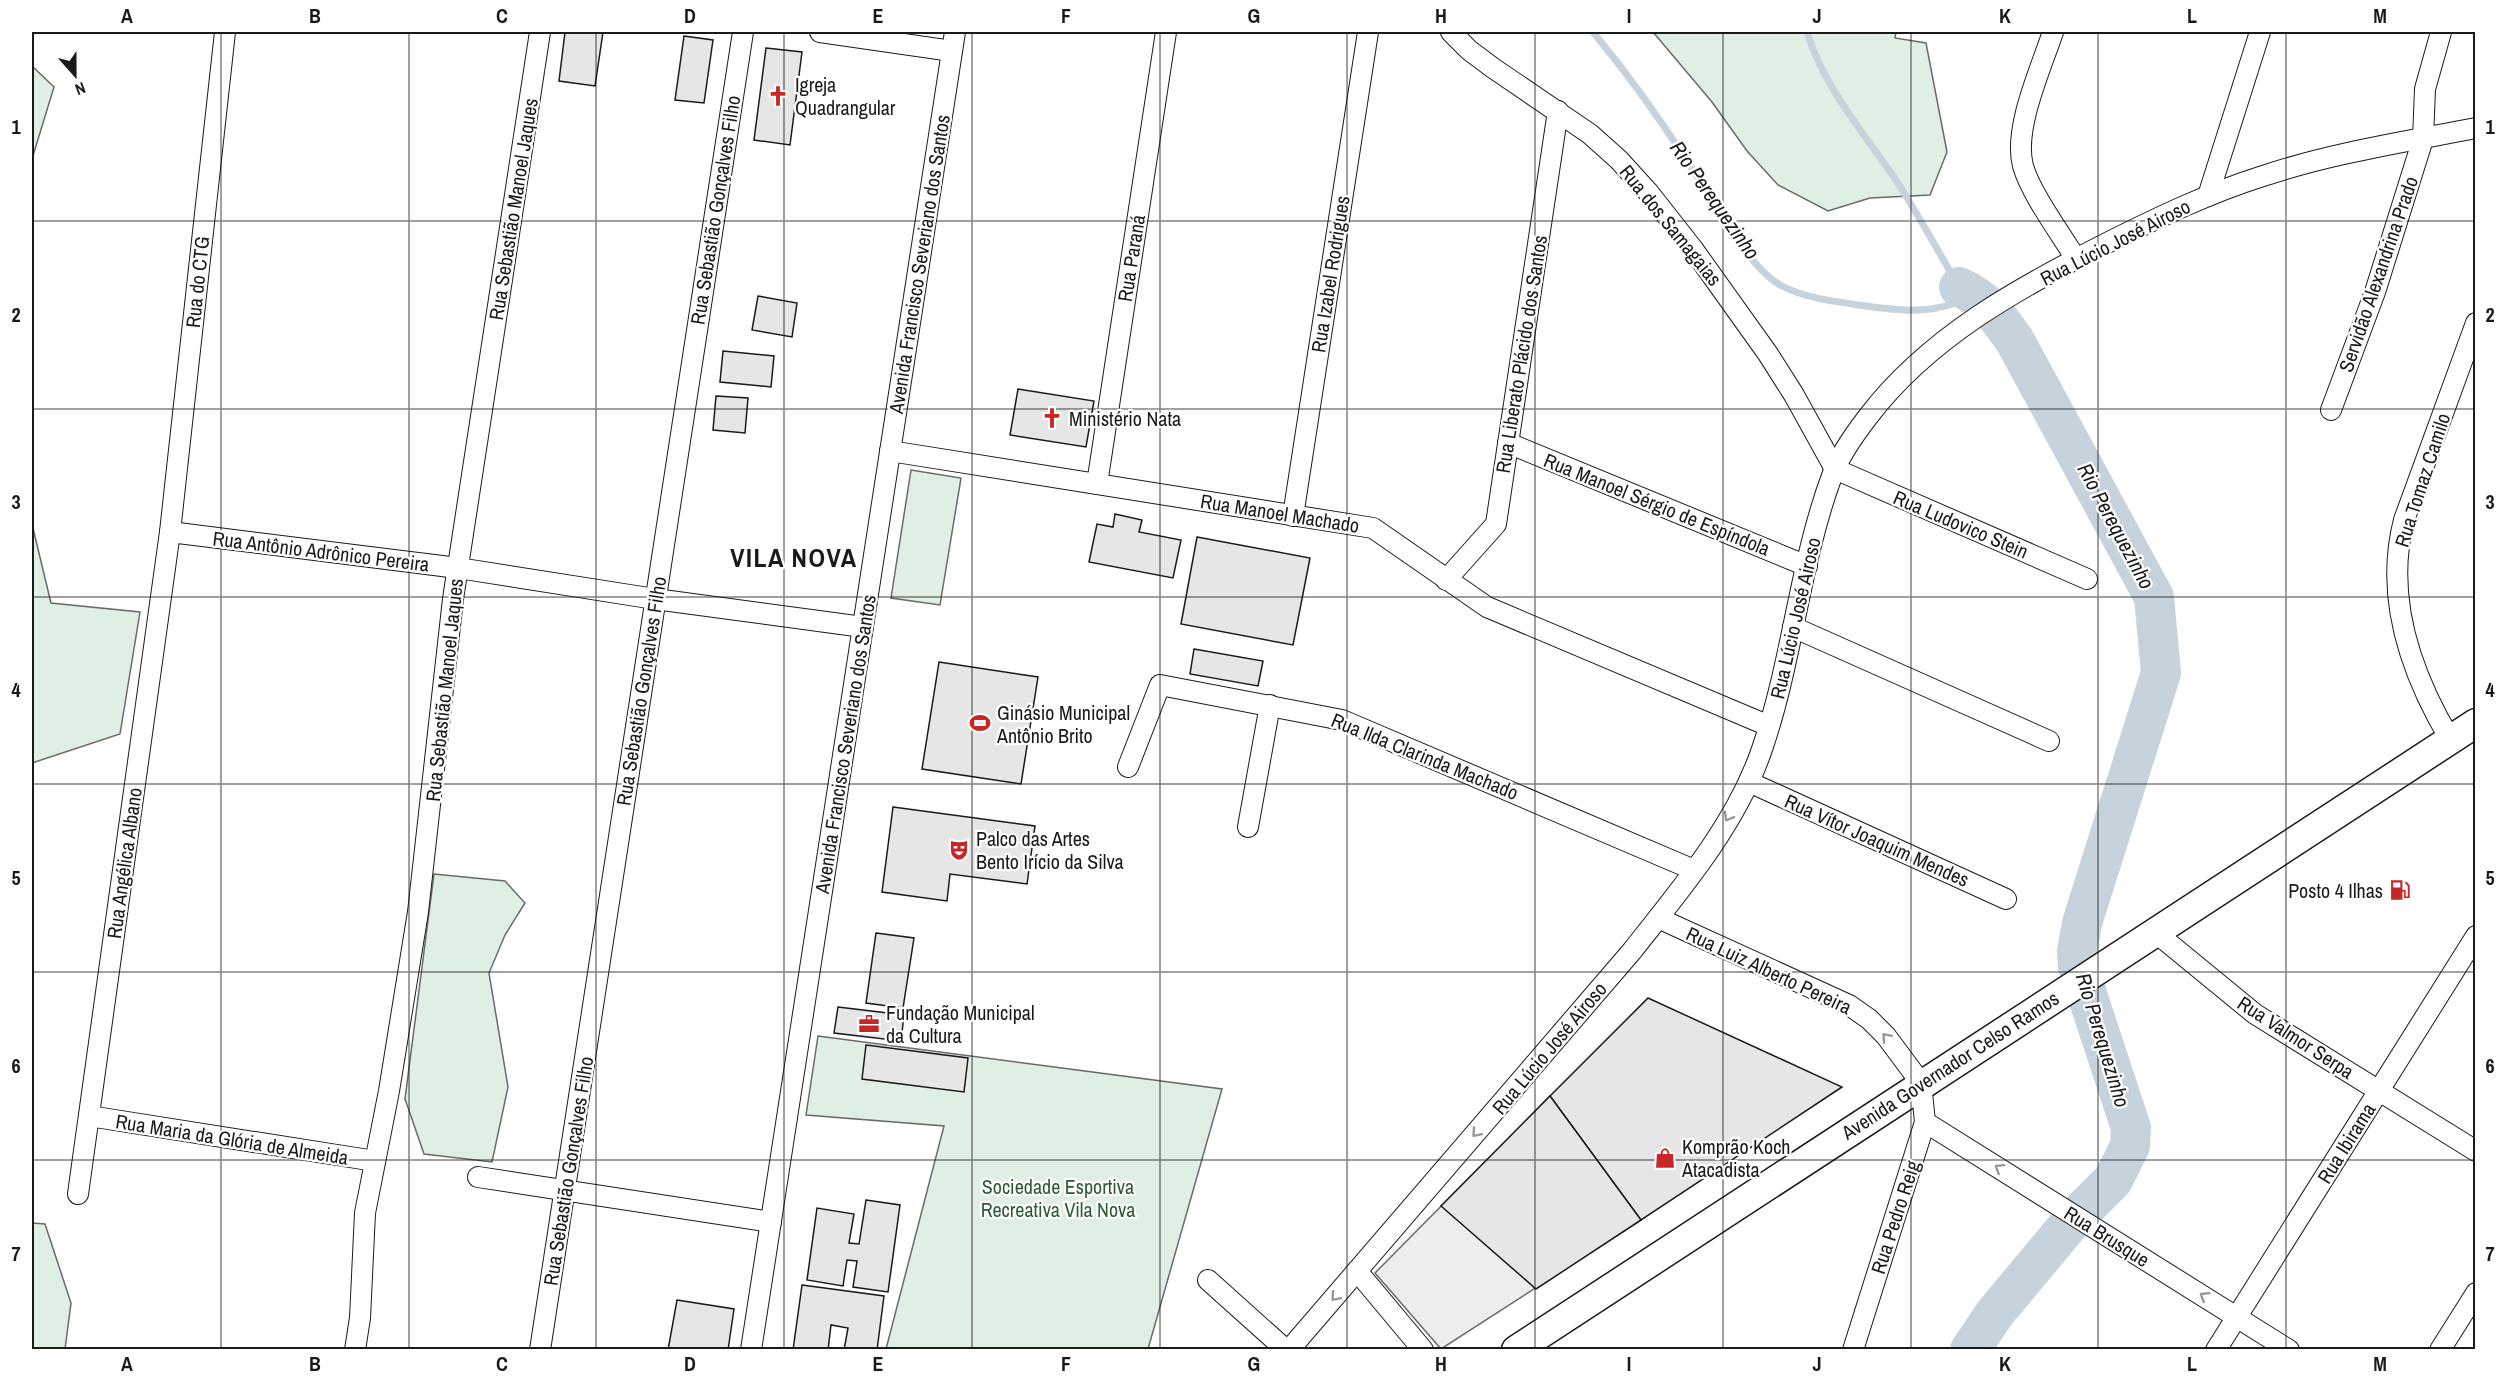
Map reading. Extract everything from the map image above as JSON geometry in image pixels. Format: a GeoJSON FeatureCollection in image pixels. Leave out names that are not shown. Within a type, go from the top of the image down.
{"type":"FeatureCollection","features":[{"type":"Feature","properties":{"kind":"main road","name":"Avenida Governador Celso Ramos"},"geometry":{"type":"LineString","coordinates":[[1516,1350],[2028,1013],[2475,723]]}},
{"type":"Feature","properties":{"kind":"street","name":"Rua do CTG"},"geometry":{"type":"LineString","coordinates":[[170,532],[225,32]]}},
{"type":"Feature","properties":{"kind":"street","name":"Rua Sebastião Manoel Jaques"},"geometry":{"type":"LineString","coordinates":[[355,1350],[360,1318],[365,1213],[389,1091],[418,912],[458,568],[540,32]]}},
{"type":"Feature","properties":{"kind":"street","name":"Rua Sebastião Gonçalves Filho"},"geometry":{"type":"LineString","coordinates":[[540,1350],[742,32]]}},
{"type":"Feature","properties":{"kind":"street"},"geometry":{"type":"LineString","coordinates":[[820,32],[952,51]]}},
{"type":"Feature","properties":{"kind":"street","name":"Avenida Francisco Severiano dos Santos"},"geometry":{"type":"LineString","coordinates":[[751,1350],[955,32]]}},
{"type":"Feature","properties":{"kind":"street","name":"Rua Paraná"},"geometry":{"type":"LineString","coordinates":[[1097,484],[1166,32]]}},
{"type":"Feature","properties":{"kind":"street","name":"Rua Izabel Rodrigues"},"geometry":{"type":"LineString","coordinates":[[1293,516],[1368,32]]}},
{"type":"Feature","properties":{"kind":"street","name":"Rua dos Samagaias"},"geometry":{"type":"LineString","coordinates":[[1451,32],[1469,50],[1493,68],[1590,134],[1619,160],[1648,193],[1693,249],[1768,354],[1794,395],[1835,469]]}},
{"type":"Feature","properties":{"kind":"street"},"geometry":{"type":"LineString","coordinates":[[2053,32],[2023,123],[2020,144],[2023,167],[2033,188],[2076,259]]}},
{"type":"Feature","properties":{"kind":"street"},"geometry":{"type":"LineString","coordinates":[[2208,196],[2260,32]]}},
{"type":"Feature","properties":{"kind":"street","name":"Servidão Alexandrina Prado"},"geometry":{"type":"LineString","coordinates":[[2331,410],[2375,292],[2423,139],[2425,89],[2441,32]]}},
{"type":"Feature","properties":{"kind":"street","name":"Rua Liberato Plácido dos Santos"},"geometry":{"type":"LineString","coordinates":[[1446,580],[1496,524],[1558,111]]}},
{"type":"Feature","properties":{"kind":"street","name":"Rua Lúcio José Airoso"},"geometry":{"type":"LineString","coordinates":[[1287,1350],[1658,918],[1722,829],[1749,782],[1769,726],[1820,513],[1835,469],[1851,439],[1889,391],[1974,318],[2006,298],[2076,259],[2208,196],[2302,164],[2475,128]]}},
{"type":"Feature","properties":{"kind":"street","name":"Rua Tomaz Camilo"},"geometry":{"type":"LineString","coordinates":[[2450,739],[2416,670],[2406,643],[2396,575],[2397,547],[2404,520],[2475,323]]}},
{"type":"Feature","properties":{"kind":"street","name":"Rua Manoel Sérgio de Espíndola"},"geometry":{"type":"LineString","coordinates":[[1508,443],[1807,566]]}},
{"type":"Feature","properties":{"kind":"street","name":"Rua Manoel Machado"},"geometry":{"type":"LineString","coordinates":[[890,451],[1373,528],[1487,608],[1769,726]]}},
{"type":"Feature","properties":{"kind":"street","name":"Rua Ludovico Stein"},"geometry":{"type":"LineString","coordinates":[[1835,469],[2087,579]]}},
{"type":"Feature","properties":{"kind":"street","name":"Rua Antônio Adrônico Pereira"},"geometry":{"type":"LineString","coordinates":[[170,532],[458,568],[656,599],[863,627]]}},
{"type":"Feature","properties":{"kind":"street","name":"Rua Angélica Albano"},"geometry":{"type":"LineString","coordinates":[[78,1194],[170,532]]}},
{"type":"Feature","properties":{"kind":"street"},"geometry":{"type":"LineString","coordinates":[[1793,627],[2049,741]]}},
{"type":"Feature","properties":{"kind":"street","name":"Rua Ilda Clarinda Machado"},"geometry":{"type":"LineString","coordinates":[[1128,767],[1160,685],[1270,705],[1342,720],[1694,870]]}},
{"type":"Feature","properties":{"kind":"street"},"geometry":{"type":"LineString","coordinates":[[1248,827],[1270,705]]}},
{"type":"Feature","properties":{"kind":"street","name":"Rua Vítor Joaquim Mendes"},"geometry":{"type":"LineString","coordinates":[[1749,782],[2006,899]]}},
{"type":"Feature","properties":{"kind":"street","name":"Rua Luiz Alberto Pereira"},"geometry":{"type":"LineString","coordinates":[[1658,918],[1849,1005],[1869,1019],[1886,1036],[1921,1083]]}},
{"type":"Feature","properties":{"kind":"street","name":"Rua Valmor Serpa"},"geometry":{"type":"LineString","coordinates":[[2155,932],[2255,1014],[2475,1150]]}},
{"type":"Feature","properties":{"kind":"street","name":"Rua Ibirama"},"geometry":{"type":"LineString","coordinates":[[2216,1350],[2475,936]]}},
{"type":"Feature","properties":{"kind":"street","name":"Rua Pedro Reig"},"geometry":{"type":"LineString","coordinates":[[1853,1350],[1925,1122],[1921,1083]]}},
{"type":"Feature","properties":{"kind":"street","name":"Rua Maria da Glória de Almeida"},"geometry":{"type":"LineString","coordinates":[[89,1116],[375,1161]]}},
{"type":"Feature","properties":{"kind":"street","name":"Rua Brusque"},"geometry":{"type":"LineString","coordinates":[[1925,1122],[2289,1350]]}},
{"type":"Feature","properties":{"kind":"street"},"geometry":{"type":"LineString","coordinates":[[477,1177],[771,1222]]}},
{"type":"Feature","properties":{"kind":"street"},"geometry":{"type":"LineString","coordinates":[[1357,1271],[1423,1350]]}},
{"type":"Feature","properties":{"kind":"street"},"geometry":{"type":"LineString","coordinates":[[1208,1280],[1287,1350]]}},
{"type":"Feature","properties":{"kind":"street"},"geometry":{"type":"LineString","coordinates":[[2440,1350],[2475,1293]]}},
{"type":"Feature","properties":{"kind":"green space"},"geometry":{"type":"Polygon","coordinates":[[[1653,32],[1896,32],[1895,38],[1926,43],[1947,152],[1930,195],[1870,198],[1828,211],[1778,185],[1747,151],[1712,102],[1653,32]]]}},
{"type":"Feature","properties":{"kind":"green space"},"geometry":{"type":"Polygon","coordinates":[[[32,66],[54,87],[32,159],[32,66]]]}},
{"type":"Feature","properties":{"kind":"green space"},"geometry":{"type":"Polygon","coordinates":[[[911,470],[961,478],[940,605],[891,598],[911,470]]]}},
{"type":"Feature","properties":{"kind":"green space"},"geometry":{"type":"Polygon","coordinates":[[[32,524],[51,603],[140,612],[120,734],[32,763],[32,524]]]}},
{"type":"Feature","properties":{"kind":"green space"},"geometry":{"type":"Polygon","coordinates":[[[434,874],[505,881],[525,903],[505,935],[489,973],[508,1087],[492,1162],[424,1154],[405,1099],[434,874]]]}},
{"type":"Feature","properties":{"kind":"green space","name":"Sociedade Esportiva Recreativa Vila Nova"},"geometry":{"type":"Polygon","coordinates":[[[818,1036],[1222,1089],[1148,1349],[886,1349],[944,1126],[806,1115],[818,1036]]]}},
{"type":"Feature","properties":{"kind":"green space"},"geometry":{"type":"Polygon","coordinates":[[[32,1223],[45,1224],[71,1303],[65,1349],[32,1349],[32,1223]]]}},
{"type":"Feature","properties":{"kind":"shaded area"},"geometry":{"type":"Polygon","coordinates":[[[1550,1096],[1641,1220],[1441,1349],[1375,1273],[1550,1096]]]}},
{"type":"Feature","properties":{"kind":"building"},"geometry":{"type":"Polygon","coordinates":[[[565,32],[603,32],[595,86],[559,81],[565,32]]]}},
{"type":"Feature","properties":{"kind":"building"},"geometry":{"type":"Polygon","coordinates":[[[684,36],[713,40],[704,103],[675,100],[684,36]]]}},
{"type":"Feature","properties":{"kind":"building","name":"Igreja Quadrangular"},"geometry":{"type":"Polygon","coordinates":[[[766,48],[802,52],[790,145],[754,140],[766,48]]]}},
{"type":"Feature","properties":{"kind":"building"},"geometry":{"type":"Polygon","coordinates":[[[758,296],[797,303],[792,337],[752,330],[758,296]]]}},
{"type":"Feature","properties":{"kind":"building"},"geometry":{"type":"Polygon","coordinates":[[[723,351],[774,356],[771,387],[720,382],[723,351]]]}},
{"type":"Feature","properties":{"kind":"building","name":"Ministério Nata"},"geometry":{"type":"Polygon","coordinates":[[[1018,389],[1094,401],[1086,447],[1010,435],[1018,389]]]}},
{"type":"Feature","properties":{"kind":"building"},"geometry":{"type":"Polygon","coordinates":[[[716,396],[748,398],[745,433],[713,430],[716,396]]]}},
{"type":"Feature","properties":{"kind":"building"},"geometry":{"type":"Polygon","coordinates":[[[1115,514],[1142,520],[1139,532],[1181,540],[1173,578],[1089,562],[1097,524],[1113,527],[1115,514]]]}},
{"type":"Feature","properties":{"kind":"building"},"geometry":{"type":"Polygon","coordinates":[[[1197,537],[1310,558],[1293,645],[1181,624],[1197,537]]]}},
{"type":"Feature","properties":{"kind":"building"},"geometry":{"type":"Polygon","coordinates":[[[1194,649],[1263,661],[1258,686],[1190,674],[1194,649]]]}},
{"type":"Feature","properties":{"kind":"building","name":"Ginásio Municipal Antônio Brito"},"geometry":{"type":"Polygon","coordinates":[[[939,662],[1038,677],[1021,784],[922,769],[939,662]]]}},
{"type":"Feature","properties":{"kind":"building","name":"Palco das Artes Bento Irício da Silva"},"geometry":{"type":"Polygon","coordinates":[[[893,807],[1035,826],[1027,884],[950,874],[947,901],[882,892],[893,807]]]}},
{"type":"Feature","properties":{"kind":"building"},"geometry":{"type":"Polygon","coordinates":[[[876,933],[914,938],[903,1008],[866,1003],[876,933]]]}},
{"type":"Feature","properties":{"kind":"building","name":"Komprão Koch Atacadista"},"geometry":{"type":"Polygon","coordinates":[[[1648,998],[1842,1087],[1641,1220],[1550,1096],[1648,998]]]}},
{"type":"Feature","properties":{"kind":"building","name":"Fundação Municipal da Cultura"},"geometry":{"type":"Polygon","coordinates":[[[838,1007],[904,1015],[901,1041],[834,1033],[838,1007]]]}},
{"type":"Feature","properties":{"kind":"building"},"geometry":{"type":"Polygon","coordinates":[[[866,1045],[968,1058],[964,1092],[862,1079],[866,1045]]]}},
{"type":"Feature","properties":{"kind":"building"},"geometry":{"type":"Polygon","coordinates":[[[1550,1096],[1641,1220],[1536,1289],[1441,1206],[1550,1096]]]}},
{"type":"Feature","properties":{"kind":"building"},"geometry":{"type":"Polygon","coordinates":[[[866,1200],[900,1205],[888,1292],[853,1287],[857,1261],[847,1260],[843,1286],[807,1280],[817,1208],[854,1214],[849,1243],[859,1244],[866,1200]]]}},
{"type":"Feature","properties":{"kind":"building"},"geometry":{"type":"Polygon","coordinates":[[[802,1285],[884,1296],[877,1350],[844,1350],[848,1328],[831,1325],[828,1350],[793,1350],[802,1285]]]}},
{"type":"Feature","properties":{"kind":"building"},"geometry":{"type":"Polygon","coordinates":[[[677,1300],[734,1309],[728,1350],[668,1350],[677,1300]]]}},
{"type":"Feature","properties":{"kind":"waterway","name":"Rio Perequezinho"},"geometry":{"type":"LineString","coordinates":[[1593,32],[1655,113],[1743,248],[1769,277],[1782,286],[1802,294],[1866,306],[1922,310],[1955,303],[1959,287],[1901,188],[1836,94],[1815,54],[1807,32]]}},
{"type":"Feature","properties":{"kind":"waterway","name":"Rio Perequezinho"},"geometry":{"type":"LineString","coordinates":[[1959,287],[1985,303],[2015,341],[2154,597],[2161,673],[2082,923],[2077,951],[2078,967],[2131,1128],[2130,1146],[2113,1180],[2071,1222],[1995,1313],[1970,1350]]}},
{"type":"Feature","properties":{"kind":"place","name":"Igreja Quadrangular"},"geometry":{"type":"Point","coordinates":[778,96]}},
{"type":"Feature","properties":{"kind":"place","name":"Ministério Nata"},"geometry":{"type":"Point","coordinates":[1052,418]}},
{"type":"Feature","properties":{"kind":"place","name":"Ginásio Municipal Antônio Brito"},"geometry":{"type":"Point","coordinates":[980,723]}},
{"type":"Feature","properties":{"kind":"place","name":"Palco das Artes Bento Irício da Silva"},"geometry":{"type":"Point","coordinates":[959,850]}},
{"type":"Feature","properties":{"kind":"place","name":"Posto 4 Ilhas"},"geometry":{"type":"Point","coordinates":[2400,890]}},
{"type":"Feature","properties":{"kind":"place","name":"Fundação Municipal da Cultura"},"geometry":{"type":"Point","coordinates":[869,1024]}},
{"type":"Feature","properties":{"kind":"place","name":"Komprão Koch Atacadista"},"geometry":{"type":"Point","coordinates":[1665,1158]}},
{"type":"Feature","properties":{"kind":"district","name":"VILA NOVA"},"geometry":{"type":"Point","coordinates":[794,557]}}]}
